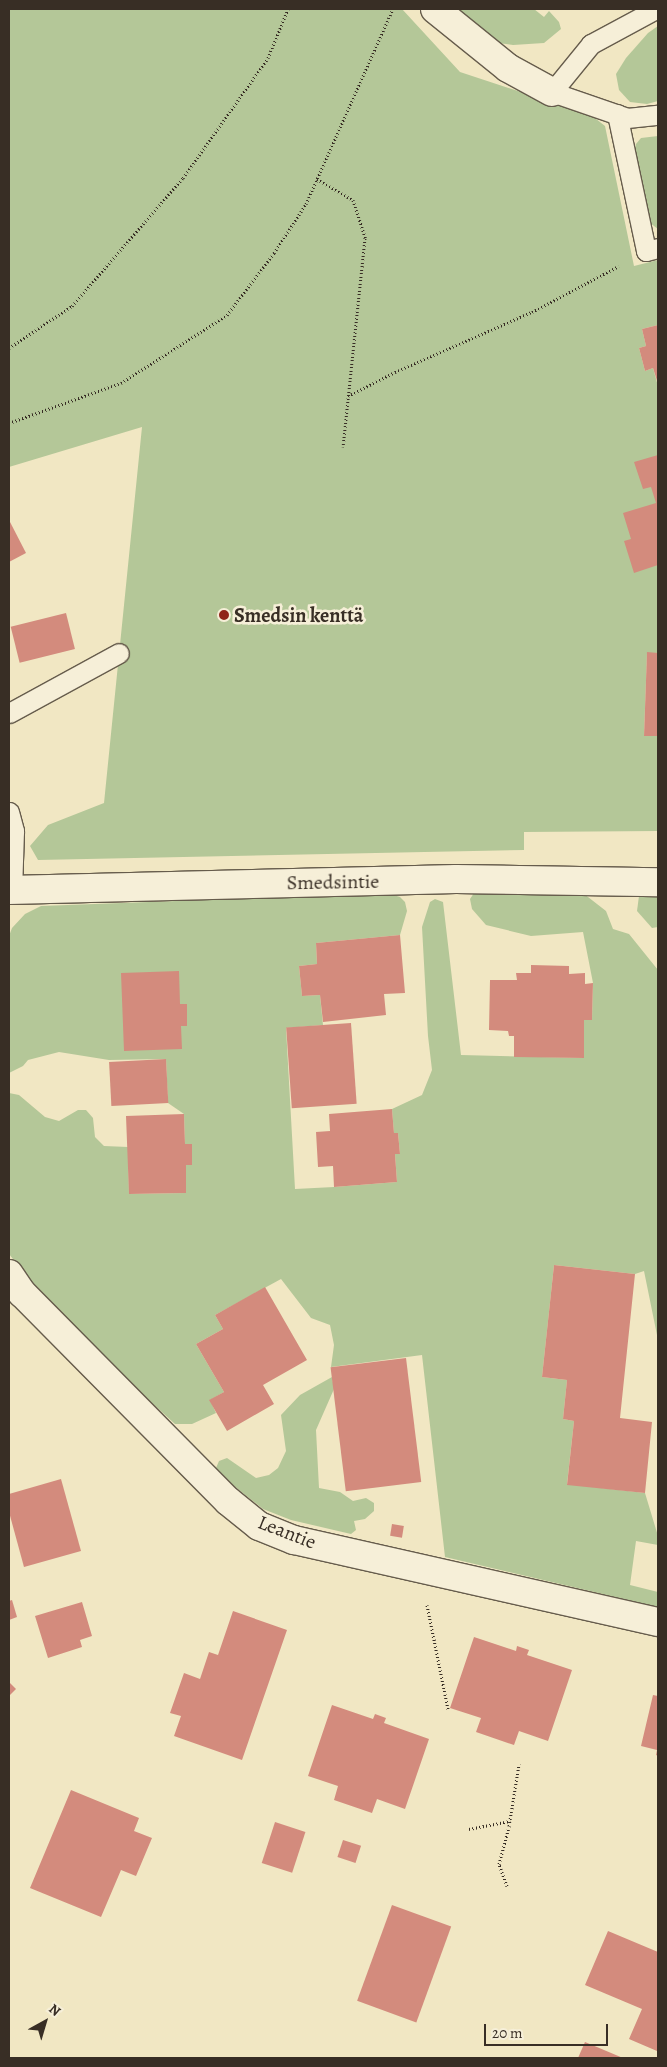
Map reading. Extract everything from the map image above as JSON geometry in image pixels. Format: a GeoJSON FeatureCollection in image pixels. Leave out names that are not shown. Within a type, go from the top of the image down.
{"type":"FeatureCollection","features":[{"type":"Feature","properties":{"kind":"street"},"geometry":{"type":"LineString","coordinates":[[435,9],[508,68],[552,92]]}},
{"type":"Feature","properties":{"kind":"street","name":"Smedsintie"},"geometry":{"type":"LineString","coordinates":[[10,890],[456,879],[658,882]]}},
{"type":"Feature","properties":{"kind":"street","name":"Leantie"},"geometry":{"type":"LineString","coordinates":[[9,1274],[22,1292],[222,1495],[259,1526],[294,1540],[658,1622]]}},
{"type":"Feature","properties":{"kind":"lane"},"geometry":{"type":"LineString","coordinates":[[656,9],[591,44],[552,92],[627,118],[658,115]]}},
{"type":"Feature","properties":{"kind":"lane"},"geometry":{"type":"LineString","coordinates":[[617,114],[652,250]]}},
{"type":"Feature","properties":{"kind":"lane"},"geometry":{"type":"LineString","coordinates":[[9,712],[119,652]]}},
{"type":"Feature","properties":{"kind":"lane"},"geometry":{"type":"LineString","coordinates":[[9,812],[14,831],[10,890]]}},
{"type":"Feature","properties":{"kind":"path"},"geometry":{"type":"LineString","coordinates":[[9,348],[72,306],[183,178],[268,58],[288,9]]}},
{"type":"Feature","properties":{"kind":"path"},"geometry":{"type":"LineString","coordinates":[[9,423],[121,383],[227,315],[274,253],[306,204],[394,9]]}},
{"type":"Feature","properties":{"kind":"path"},"geometry":{"type":"LineString","coordinates":[[317,179],[353,200],[365,238],[342,447]]}},
{"type":"Feature","properties":{"kind":"path"},"geometry":{"type":"LineString","coordinates":[[348,396],[395,372],[532,312],[652,250]]}},
{"type":"Feature","properties":{"kind":"path"},"geometry":{"type":"LineString","coordinates":[[419,1568],[448,1708]]}},
{"type":"Feature","properties":{"kind":"path"},"geometry":{"type":"LineString","coordinates":[[507,1886],[499,1864],[510,1821],[519,1764]]}},
{"type":"Feature","properties":{"kind":"path"},"geometry":{"type":"LineString","coordinates":[[469,1829],[510,1821]]}},
{"type":"Feature","properties":{"kind":"green space"},"geometry":{"type":"Polygon","coordinates":[[[9,9],[402,9],[460,72],[591,115],[605,126],[634,266],[658,260],[658,325],[642,329],[646,346],[639,348],[645,371],[653,368],[658,386],[658,653],[647,653],[644,735],[658,736],[658,831],[524,832],[524,850],[38,860],[30,846],[48,825],[104,803],[142,427],[9,467],[9,9]]]}},
{"type":"Feature","properties":{"kind":"green space"},"geometry":{"type":"Polygon","coordinates":[[[446,9],[534,9],[544,17],[549,11],[559,22],[561,29],[544,43],[513,45],[490,42],[446,9]]]}},
{"type":"Feature","properties":{"kind":"green space"},"geometry":{"type":"Polygon","coordinates":[[[658,26],[658,101],[647,104],[630,102],[619,90],[616,74],[626,58],[648,33],[658,26]]]}},
{"type":"Feature","properties":{"kind":"green space"},"geometry":{"type":"Polygon","coordinates":[[[658,136],[658,229],[650,223],[634,151],[636,144],[641,138],[658,136]]]}},
{"type":"Feature","properties":{"kind":"green space"},"geometry":{"type":"Polygon","coordinates":[[[476,890],[579,890],[606,911],[613,929],[629,934],[658,970],[658,1340],[644,1271],[635,1274],[554,1265],[542,1377],[567,1380],[563,1419],[574,1421],[567,1484],[645,1493],[658,1536],[658,1545],[636,1541],[630,1585],[658,1592],[658,1607],[445,1557],[422,1355],[331,1367],[334,1345],[330,1325],[311,1318],[281,1279],[215,1315],[223,1329],[196,1344],[224,1392],[210,1400],[216,1413],[192,1424],[175,1424],[85,1342],[40,1293],[9,1254],[9,1093],[19,1095],[45,1117],[59,1121],[78,1110],[86,1110],[93,1118],[95,1137],[104,1146],[128,1147],[129,1194],[186,1193],[186,1165],[192,1164],[192,1145],[185,1144],[184,1114],[168,1103],[166,1059],[109,1060],[59,1052],[28,1060],[23,1066],[9,1073],[9,936],[12,928],[25,914],[41,906],[387,893],[400,897],[405,902],[407,911],[400,935],[316,943],[317,964],[299,966],[302,996],[320,995],[323,1025],[286,1028],[295,1189],[334,1187],[397,1182],[395,1154],[400,1154],[398,1133],[394,1133],[392,1109],[422,1095],[432,1070],[428,1036],[422,927],[430,902],[435,899],[443,902],[461,1055],[584,1058],[584,1020],[592,1020],[593,983],[583,932],[531,936],[486,925],[472,909],[470,899],[476,890]]]}},
{"type":"Feature","properties":{"kind":"green space"},"geometry":{"type":"Polygon","coordinates":[[[658,895],[658,927],[652,928],[637,911],[639,896],[658,895]]]}},
{"type":"Feature","properties":{"kind":"green space"},"geometry":{"type":"Polygon","coordinates":[[[332,1377],[334,1389],[316,1430],[319,1488],[340,1492],[353,1501],[366,1498],[374,1503],[374,1511],[365,1519],[354,1521],[356,1530],[351,1534],[291,1520],[263,1509],[224,1478],[216,1468],[219,1461],[227,1458],[256,1478],[269,1475],[278,1468],[286,1451],[281,1415],[300,1395],[332,1377]]]}},
{"type":"Feature","properties":{"kind":"building"},"geometry":{"type":"Polygon","coordinates":[[[658,325],[658,384],[653,368],[645,371],[639,348],[646,346],[642,329],[658,325]]]}},
{"type":"Feature","properties":{"kind":"building"},"geometry":{"type":"Polygon","coordinates":[[[658,455],[658,565],[634,573],[624,541],[631,539],[623,513],[656,503],[651,487],[643,489],[634,462],[658,455]]]}},
{"type":"Feature","properties":{"kind":"building"},"geometry":{"type":"Polygon","coordinates":[[[9,520],[26,553],[9,562],[9,520]]]}},
{"type":"Feature","properties":{"kind":"building"},"geometry":{"type":"Polygon","coordinates":[[[66,613],[75,649],[20,663],[11,627],[66,613]]]}},
{"type":"Feature","properties":{"kind":"building"},"geometry":{"type":"Polygon","coordinates":[[[647,652],[658,653],[658,736],[644,736],[647,652]]]}},
{"type":"Feature","properties":{"kind":"building"},"geometry":{"type":"Polygon","coordinates":[[[400,935],[405,993],[384,994],[386,1015],[323,1022],[320,995],[302,996],[299,966],[317,964],[316,943],[400,935]]]}},
{"type":"Feature","properties":{"kind":"building"},"geometry":{"type":"Polygon","coordinates":[[[531,965],[569,966],[569,974],[585,973],[585,984],[593,983],[592,1020],[584,1020],[584,1058],[514,1057],[514,1036],[509,1036],[508,1031],[489,1030],[490,980],[517,980],[516,973],[531,973],[531,965]]]}},
{"type":"Feature","properties":{"kind":"building"},"geometry":{"type":"Polygon","coordinates":[[[179,971],[180,1004],[187,1004],[187,1026],[181,1026],[182,1049],[124,1051],[121,973],[179,971]]]}},
{"type":"Feature","properties":{"kind":"building"},"geometry":{"type":"Polygon","coordinates":[[[351,1023],[357,1104],[292,1108],[286,1028],[351,1023]]]}},
{"type":"Feature","properties":{"kind":"building"},"geometry":{"type":"Polygon","coordinates":[[[166,1059],[168,1103],[111,1106],[109,1062],[166,1059]]]}},
{"type":"Feature","properties":{"kind":"building"},"geometry":{"type":"Polygon","coordinates":[[[392,1109],[394,1133],[398,1133],[400,1154],[395,1154],[397,1182],[334,1187],[333,1166],[318,1167],[316,1132],[330,1131],[329,1114],[392,1109]]]}},
{"type":"Feature","properties":{"kind":"building"},"geometry":{"type":"Polygon","coordinates":[[[184,1114],[185,1144],[192,1144],[192,1165],[186,1165],[186,1193],[129,1194],[126,1116],[184,1114]]]}},
{"type":"Feature","properties":{"kind":"building"},"geometry":{"type":"Polygon","coordinates":[[[554,1265],[635,1274],[620,1418],[652,1422],[645,1493],[567,1485],[574,1421],[563,1419],[567,1380],[542,1377],[554,1265]]]}},
{"type":"Feature","properties":{"kind":"building"},"geometry":{"type":"Polygon","coordinates":[[[265,1287],[307,1360],[263,1385],[274,1404],[227,1431],[209,1400],[224,1392],[196,1344],[223,1329],[215,1315],[265,1287]]]}},
{"type":"Feature","properties":{"kind":"building"},"geometry":{"type":"Polygon","coordinates":[[[406,1358],[421,1482],[346,1491],[331,1367],[406,1358]]]}},
{"type":"Feature","properties":{"kind":"building"},"geometry":{"type":"Polygon","coordinates":[[[61,1479],[81,1551],[24,1567],[9,1512],[9,1494],[61,1479]]]}},
{"type":"Feature","properties":{"kind":"building"},"geometry":{"type":"Polygon","coordinates":[[[392,1524],[404,1526],[402,1538],[390,1536],[392,1524]]]}},
{"type":"Feature","properties":{"kind":"building"},"geometry":{"type":"Polygon","coordinates":[[[12,1600],[17,1617],[9,1620],[9,1601],[12,1600]]]}},
{"type":"Feature","properties":{"kind":"building"},"geometry":{"type":"Polygon","coordinates":[[[82,1602],[92,1636],[80,1640],[82,1647],[48,1658],[35,1616],[82,1602]]]}},
{"type":"Feature","properties":{"kind":"building"},"geometry":{"type":"Polygon","coordinates":[[[233,1611],[287,1630],[242,1760],[174,1736],[181,1716],[170,1713],[184,1673],[200,1679],[209,1652],[218,1655],[233,1611]]]}},
{"type":"Feature","properties":{"kind":"building"},"geometry":{"type":"Polygon","coordinates":[[[474,1637],[516,1651],[517,1646],[529,1650],[527,1655],[572,1670],[548,1741],[519,1731],[514,1745],[476,1732],[481,1718],[450,1708],[474,1637]]]}},
{"type":"Feature","properties":{"kind":"building"},"geometry":{"type":"Polygon","coordinates":[[[9,1682],[16,1689],[9,1696],[9,1682]]]}},
{"type":"Feature","properties":{"kind":"building"},"geometry":{"type":"Polygon","coordinates":[[[653,1695],[658,1696],[658,1756],[656,1755],[657,1750],[641,1746],[653,1695]]]}},
{"type":"Feature","properties":{"kind":"building"},"geometry":{"type":"Polygon","coordinates":[[[332,1705],[373,1719],[375,1714],[386,1718],[384,1723],[429,1739],[405,1809],[377,1799],[372,1813],[334,1800],[338,1786],[308,1776],[332,1705]]]}},
{"type":"Feature","properties":{"kind":"building"},"geometry":{"type":"Polygon","coordinates":[[[71,1790],[139,1818],[134,1831],[152,1838],[136,1876],[121,1870],[101,1917],[30,1888],[71,1790]]]}},
{"type":"Feature","properties":{"kind":"building"},"geometry":{"type":"Polygon","coordinates":[[[275,1822],[305,1832],[292,1873],[262,1863],[275,1822]]]}},
{"type":"Feature","properties":{"kind":"building"},"geometry":{"type":"Polygon","coordinates":[[[343,1840],[361,1846],[356,1863],[337,1857],[343,1840]]]}},
{"type":"Feature","properties":{"kind":"building"},"geometry":{"type":"Polygon","coordinates":[[[392,1905],[451,1927],[416,2022],[357,2001],[392,1905]]]}},
{"type":"Feature","properties":{"kind":"building"},"geometry":{"type":"Polygon","coordinates":[[[608,1931],[658,1952],[657,2051],[629,2039],[642,2009],[585,1985],[608,1931]]]}},
{"type":"Feature","properties":{"kind":"building"},"geometry":{"type":"Polygon","coordinates":[[[585,2042],[623,2058],[578,2058],[585,2042]]]}},
{"type":"Feature","properties":{"kind":"place","name":"Smedsin kenttä"},"geometry":{"type":"Point","coordinates":[224,615]}}]}
